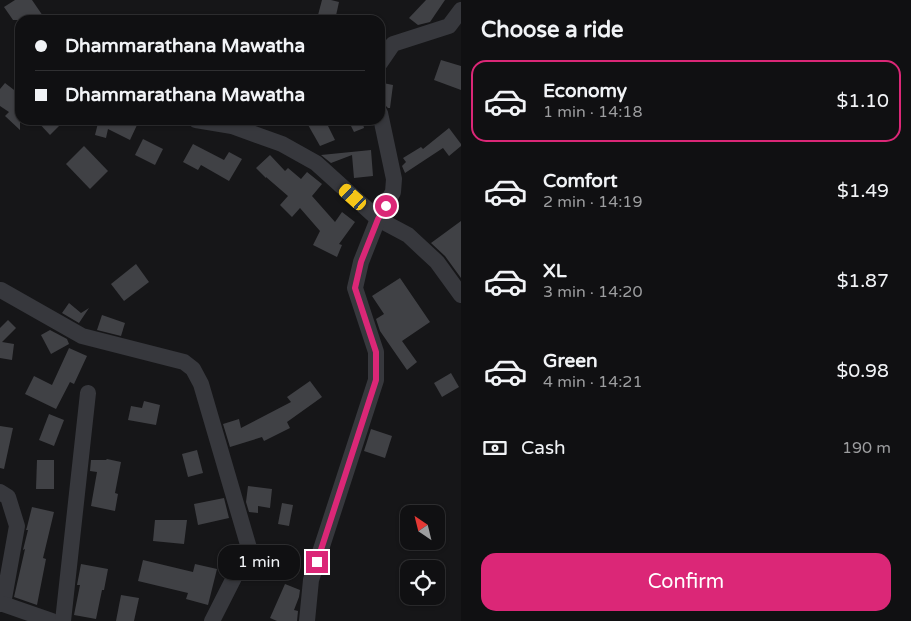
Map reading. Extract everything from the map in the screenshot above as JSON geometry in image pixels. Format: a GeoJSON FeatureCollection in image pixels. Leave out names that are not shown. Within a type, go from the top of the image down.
{"type":"FeatureCollection","features":[{"type":"Feature","properties":{"kind":"street"},"geometry":{"type":"LineString","coordinates":[[385,56],[393,44],[449,26],[461,10]]}},
{"type":"Feature","properties":{"kind":"street"},"geometry":{"type":"LineString","coordinates":[[226,125],[282,144],[316,163],[378,219],[408,235],[416,242],[437,262],[461,296]]}},
{"type":"Feature","properties":{"kind":"street"},"geometry":{"type":"LineString","coordinates":[[307,621],[311,580],[376,380],[376,352],[355,288],[361,262],[378,219],[393,192],[394,179],[383,125]]}},
{"type":"Feature","properties":{"kind":"street"},"geometry":{"type":"LineString","coordinates":[[1,290],[82,336],[184,362],[193,369],[201,384],[249,548],[212,621]]}},
{"type":"Feature","properties":{"kind":"street"},"geometry":{"type":"LineString","coordinates":[[63,621],[88,393]]}},
{"type":"Feature","properties":{"kind":"street"},"geometry":{"type":"LineString","coordinates":[[0,492],[8,497],[17,526],[2,604],[52,621]]}},
{"type":"Feature","properties":{"kind":"building"},"geometry":{"type":"Polygon","coordinates":[[[15,0],[32,0],[42,15],[15,15],[15,20],[13,20],[4,7],[15,0]]]}},
{"type":"Feature","properties":{"kind":"building"},"geometry":{"type":"Polygon","coordinates":[[[322,0],[339,2],[336,15],[318,15],[322,0]]]}},
{"type":"Feature","properties":{"kind":"building"},"geometry":{"type":"Polygon","coordinates":[[[426,0],[445,0],[430,22],[418,25],[409,18],[426,0]]]}},
{"type":"Feature","properties":{"kind":"building"},"geometry":{"type":"Polygon","coordinates":[[[441,60],[461,66],[461,90],[434,80],[441,60]]]}},
{"type":"Feature","properties":{"kind":"building"},"geometry":{"type":"Polygon","coordinates":[[[5,83],[15,91],[15,125],[20,125],[20,130],[5,116],[9,112],[0,106],[0,89],[5,83]]]}},
{"type":"Feature","properties":{"kind":"building"},"geometry":{"type":"Polygon","coordinates":[[[385,83],[393,85],[390,108],[385,105],[385,83]]]}},
{"type":"Feature","properties":{"kind":"building"},"geometry":{"type":"Polygon","coordinates":[[[41,125],[60,125],[50,135],[41,125]]]}},
{"type":"Feature","properties":{"kind":"building"},"geometry":{"type":"Polygon","coordinates":[[[98,125],[137,125],[130,140],[108,129],[106,138],[95,135],[98,125]]]}},
{"type":"Feature","properties":{"kind":"building"},"geometry":{"type":"Polygon","coordinates":[[[308,125],[328,125],[335,140],[320,146],[308,125]]]}},
{"type":"Feature","properties":{"kind":"building"},"geometry":{"type":"Polygon","coordinates":[[[350,125],[363,125],[364,128],[354,132],[350,125]]]}},
{"type":"Feature","properties":{"kind":"building"},"geometry":{"type":"Polygon","coordinates":[[[449,128],[461,146],[449,156],[443,148],[405,173],[402,166],[406,162],[403,158],[421,147],[423,149],[449,128]]]}},
{"type":"Feature","properties":{"kind":"building"},"geometry":{"type":"Polygon","coordinates":[[[143,139],[163,149],[155,165],[135,155],[143,139]]]}},
{"type":"Feature","properties":{"kind":"building"},"geometry":{"type":"Polygon","coordinates":[[[193,144],[224,160],[229,152],[242,159],[229,181],[201,165],[198,170],[183,162],[193,144]]]}},
{"type":"Feature","properties":{"kind":"building"},"geometry":{"type":"Polygon","coordinates":[[[84,146],[108,171],[90,189],[66,164],[84,146]]]}},
{"type":"Feature","properties":{"kind":"building"},"geometry":{"type":"Polygon","coordinates":[[[371,150],[373,176],[354,178],[352,155],[331,163],[321,155],[371,150]]]}},
{"type":"Feature","properties":{"kind":"building"},"geometry":{"type":"Polygon","coordinates":[[[270,155],[285,171],[288,168],[301,179],[307,172],[322,184],[312,196],[335,222],[342,212],[355,222],[339,244],[342,245],[337,257],[313,245],[320,231],[300,208],[292,217],[280,205],[288,196],[256,168],[270,155]]]}},
{"type":"Feature","properties":{"kind":"building"},"geometry":{"type":"Polygon","coordinates":[[[461,221],[461,278],[445,256],[431,243],[461,221]]]}},
{"type":"Feature","properties":{"kind":"building"},"geometry":{"type":"Polygon","coordinates":[[[136,264],[149,282],[124,301],[111,284],[136,264]]]}},
{"type":"Feature","properties":{"kind":"building"},"geometry":{"type":"Polygon","coordinates":[[[400,278],[430,322],[402,341],[417,362],[407,370],[380,331],[376,319],[384,314],[372,296],[400,278]]]}},
{"type":"Feature","properties":{"kind":"building"},"geometry":{"type":"Polygon","coordinates":[[[69,303],[81,313],[89,308],[79,323],[62,313],[69,303]]]}},
{"type":"Feature","properties":{"kind":"building"},"geometry":{"type":"Polygon","coordinates":[[[102,315],[125,323],[121,336],[97,330],[102,315]]]}},
{"type":"Feature","properties":{"kind":"building"},"geometry":{"type":"Polygon","coordinates":[[[8,320],[16,328],[2,342],[14,344],[12,360],[0,358],[0,328],[8,320]]]}},
{"type":"Feature","properties":{"kind":"building"},"geometry":{"type":"Polygon","coordinates":[[[50,330],[67,339],[69,344],[51,354],[41,335],[50,330]]]}},
{"type":"Feature","properties":{"kind":"building"},"geometry":{"type":"Polygon","coordinates":[[[69,348],[87,356],[74,384],[70,382],[56,409],[25,394],[34,376],[52,385],[69,348]]]}},
{"type":"Feature","properties":{"kind":"building"},"geometry":{"type":"Polygon","coordinates":[[[451,373],[459,387],[442,397],[434,383],[451,373]]]}},
{"type":"Feature","properties":{"kind":"building"},"geometry":{"type":"Polygon","coordinates":[[[310,381],[322,397],[287,422],[290,428],[264,441],[262,437],[230,447],[223,424],[239,419],[241,428],[291,402],[287,397],[310,381]]]}},
{"type":"Feature","properties":{"kind":"building"},"geometry":{"type":"Polygon","coordinates":[[[144,401],[160,405],[156,425],[128,420],[131,406],[142,408],[144,401]]]}},
{"type":"Feature","properties":{"kind":"building"},"geometry":{"type":"Polygon","coordinates":[[[49,414],[64,420],[54,446],[39,440],[49,414]]]}},
{"type":"Feature","properties":{"kind":"building"},"geometry":{"type":"Polygon","coordinates":[[[0,426],[13,428],[4,469],[0,468],[0,426]]]}},
{"type":"Feature","properties":{"kind":"building"},"geometry":{"type":"Polygon","coordinates":[[[371,429],[392,436],[385,458],[364,451],[371,429]]]}},
{"type":"Feature","properties":{"kind":"building"},"geometry":{"type":"Polygon","coordinates":[[[197,450],[203,473],[188,477],[182,454],[197,450]]]}},
{"type":"Feature","properties":{"kind":"building"},"geometry":{"type":"Polygon","coordinates":[[[107,459],[121,462],[115,493],[118,494],[115,511],[91,506],[97,472],[90,471],[91,460],[107,459]]]}},
{"type":"Feature","properties":{"kind":"building"},"geometry":{"type":"Polygon","coordinates":[[[37,460],[54,460],[54,489],[36,489],[37,460]]]}},
{"type":"Feature","properties":{"kind":"building"},"geometry":{"type":"Polygon","coordinates":[[[248,486],[272,489],[270,508],[258,506],[258,513],[249,512],[246,502],[248,486]]]}},
{"type":"Feature","properties":{"kind":"building"},"geometry":{"type":"Polygon","coordinates":[[[224,498],[229,518],[198,525],[194,504],[224,498]]]}},
{"type":"Feature","properties":{"kind":"building"},"geometry":{"type":"Polygon","coordinates":[[[282,503],[293,505],[289,526],[278,524],[282,503]]]}},
{"type":"Feature","properties":{"kind":"building"},"geometry":{"type":"Polygon","coordinates":[[[32,507],[54,512],[43,558],[46,559],[37,605],[14,597],[32,507]]]}},
{"type":"Feature","properties":{"kind":"building"},"geometry":{"type":"Polygon","coordinates":[[[155,520],[187,520],[184,544],[153,541],[155,520]]]}},
{"type":"Feature","properties":{"kind":"building"},"geometry":{"type":"Polygon","coordinates":[[[143,560],[193,572],[195,564],[217,569],[208,605],[186,599],[188,593],[138,581],[143,560]]]}},
{"type":"Feature","properties":{"kind":"building"},"geometry":{"type":"Polygon","coordinates":[[[81,564],[108,569],[96,619],[74,615],[80,585],[77,585],[81,564]]]}},
{"type":"Feature","properties":{"kind":"building"},"geometry":{"type":"Polygon","coordinates":[[[285,584],[300,590],[294,610],[298,611],[297,621],[277,621],[270,618],[285,584]]]}},
{"type":"Feature","properties":{"kind":"building"},"geometry":{"type":"Polygon","coordinates":[[[121,595],[139,598],[134,621],[116,621],[121,595]]]}},
{"type":"Feature","properties":{"kind":"route"},"geometry":{"type":"LineString","coordinates":[[317,562],[376,380],[376,352],[355,288],[361,262],[378,219],[386,206]]}}]}
